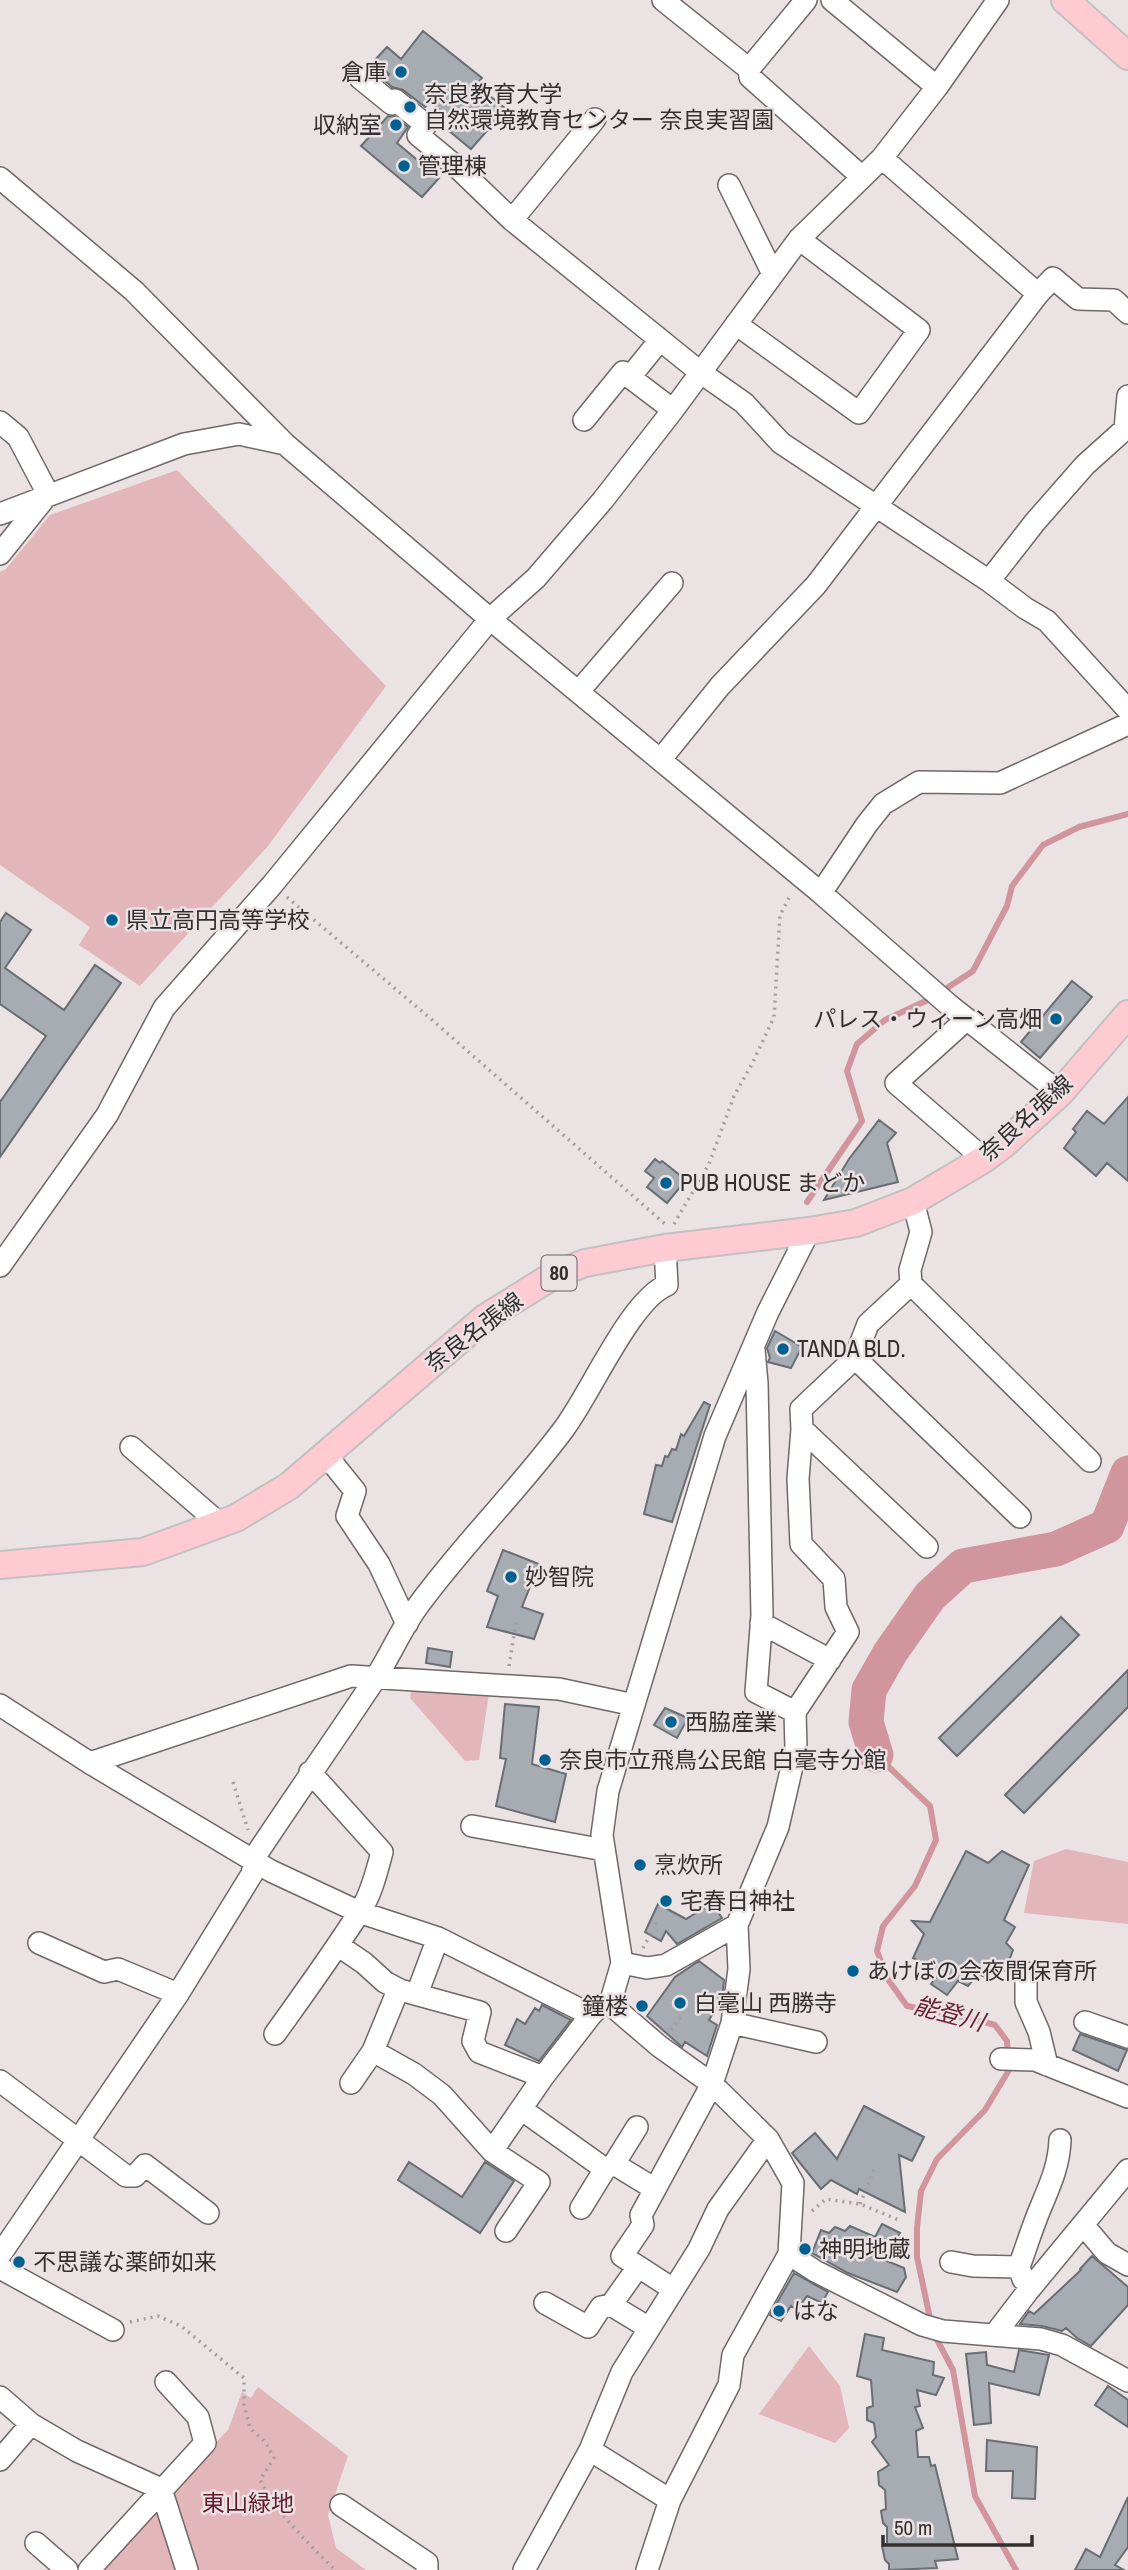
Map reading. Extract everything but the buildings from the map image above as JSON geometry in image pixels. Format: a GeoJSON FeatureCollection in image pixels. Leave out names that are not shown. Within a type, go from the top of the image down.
{"type":"FeatureCollection","features":[{"type":"Feature","properties":{"kind":"main road"},"geometry":{"type":"LineString","coordinates":[[1065,0],[1128,56]]}},
{"type":"Feature","properties":{"kind":"main road","name":"奈良名張線"},"geometry":{"type":"LineString","coordinates":[[0,1565],[143,1552],[236,1518],[289,1486],[477,1325],[554,1275],[668,1238],[809,1231],[856,1223],[913,1200],[984,1159],[1004,1144],[1060,1093],[1128,1014]]}},
{"type":"Feature","properties":{"kind":"street"},"geometry":{"type":"LineString","coordinates":[[663,0],[749,69],[750,77],[862,177]]}},
{"type":"Feature","properties":{"kind":"street"},"geometry":{"type":"LineString","coordinates":[[749,69],[806,0]]}},
{"type":"Feature","properties":{"kind":"street"},"geometry":{"type":"LineString","coordinates":[[832,0],[937,87]]}},
{"type":"Feature","properties":{"kind":"street"},"geometry":{"type":"LineString","coordinates":[[0,1266],[107,1115],[164,1008],[272,885],[490,619],[536,578],[603,500],[799,239],[882,158],[937,87],[998,0]]}},
{"type":"Feature","properties":{"kind":"street"},"geometry":{"type":"LineString","coordinates":[[360,78],[392,104],[395,100],[426,125],[418,135],[458,168],[512,220],[700,372],[744,403],[781,443],[1047,621],[1128,710]]}},
{"type":"Feature","properties":{"kind":"street"},"geometry":{"type":"LineString","coordinates":[[512,220],[595,119]]}},
{"type":"Feature","properties":{"kind":"street"},"geometry":{"type":"LineString","coordinates":[[882,158],[1038,294]]}},
{"type":"Feature","properties":{"kind":"street"},"geometry":{"type":"LineString","coordinates":[[0,178],[134,291],[285,444],[490,619],[821,893],[949,1005],[1060,1093]]}},
{"type":"Feature","properties":{"kind":"street"},"geometry":{"type":"LineString","coordinates":[[729,185],[773,274]]}},
{"type":"Feature","properties":{"kind":"street"},"geometry":{"type":"LineString","coordinates":[[736,324],[859,412],[919,330],[799,239]]}},
{"type":"Feature","properties":{"kind":"street"},"geometry":{"type":"LineString","coordinates":[[661,759],[719,686],[816,585],[1038,294],[1054,278],[1078,299],[1114,300],[1128,313]]}},
{"type":"Feature","properties":{"kind":"street"},"geometry":{"type":"LineString","coordinates":[[630,377],[660,340]]}},
{"type":"Feature","properties":{"kind":"street"},"geometry":{"type":"LineString","coordinates":[[584,420],[623,372],[673,410]]}},
{"type":"Feature","properties":{"kind":"street"},"geometry":{"type":"LineString","coordinates":[[989,581],[1035,522],[1085,465],[1125,429],[1128,396]]}},
{"type":"Feature","properties":{"kind":"street"},"geometry":{"type":"LineString","coordinates":[[0,422],[18,437],[48,494]]}},
{"type":"Feature","properties":{"kind":"street"},"geometry":{"type":"LineString","coordinates":[[0,513],[184,444],[239,434],[285,444]]}},
{"type":"Feature","properties":{"kind":"street"},"geometry":{"type":"LineString","coordinates":[[0,554],[48,494]]}},
{"type":"Feature","properties":{"kind":"street"},"geometry":{"type":"LineString","coordinates":[[579,691],[672,583]]}},
{"type":"Feature","properties":{"kind":"street"},"geometry":{"type":"LineString","coordinates":[[821,893],[883,804],[919,782],[1000,783],[1128,723]]}},
{"type":"Feature","properties":{"kind":"street"},"geometry":{"type":"LineString","coordinates":[[967,1019],[896,1083],[984,1159]]}},
{"type":"Feature","properties":{"kind":"street"},"geometry":{"type":"LineString","coordinates":[[913,1200],[921,1232],[910,1270],[911,1284],[1090,1461]]}},
{"type":"Feature","properties":{"kind":"street"},"geometry":{"type":"LineString","coordinates":[[492,2151],[543,2077],[601,2009],[622,1964],[602,1835],[608,1791],[715,1436],[768,1312],[809,1231]]}},
{"type":"Feature","properties":{"kind":"street"},"geometry":{"type":"LineString","coordinates":[[0,2255],[178,1994],[252,1874],[255,1858],[376,1677],[407,1624],[485,1523],[564,1430],[629,1321],[656,1289],[667,1285],[668,1238]]}},
{"type":"Feature","properties":{"kind":"street"},"geometry":{"type":"LineString","coordinates":[[673,2289],[622,2256],[643,2225],[641,2215],[712,2084],[732,2023],[739,1969],[737,1925],[778,1827],[796,1749],[795,1712],[848,1632],[836,1607],[834,1579],[801,1544],[798,1479],[801,1409],[855,1358],[868,1324],[911,1284]]}},
{"type":"Feature","properties":{"kind":"street"},"geometry":{"type":"LineString","coordinates":[[754,1349],[757,1382],[761,1623],[756,1692],[795,1712]]}},
{"type":"Feature","properties":{"kind":"street"},"geometry":{"type":"LineString","coordinates":[[855,1358],[1020,1517]]}},
{"type":"Feature","properties":{"kind":"street"},"geometry":{"type":"LineString","coordinates":[[802,1429],[927,1546]]}},
{"type":"Feature","properties":{"kind":"street"},"geometry":{"type":"LineString","coordinates":[[131,1447],[220,1524]]}},
{"type":"Feature","properties":{"kind":"street"},"geometry":{"type":"LineString","coordinates":[[326,1455],[355,1491],[347,1516],[379,1564],[407,1624]]}},
{"type":"Feature","properties":{"kind":"street"},"geometry":{"type":"LineString","coordinates":[[761,1623],[830,1660]]}},
{"type":"Feature","properties":{"kind":"street"},"geometry":{"type":"LineString","coordinates":[[90,1763],[351,1676],[559,1689],[634,1705]]}},
{"type":"Feature","properties":{"kind":"street"},"geometry":{"type":"LineString","coordinates":[[0,1705],[90,1763],[245,1853],[359,1912],[438,1938],[601,2009],[712,2084],[768,2139],[793,2183],[789,2254],[733,2355],[729,2385],[670,2501],[647,2570]]}},
{"type":"Feature","properties":{"kind":"street"},"geometry":{"type":"LineString","coordinates":[[275,2034],[339,1946],[359,1912],[374,1880],[382,1852],[310,1772]]}},
{"type":"Feature","properties":{"kind":"street"},"geometry":{"type":"LineString","coordinates":[[472,1826],[604,1850]]}},
{"type":"Feature","properties":{"kind":"street"},"geometry":{"type":"LineString","coordinates":[[622,1964],[647,1968],[666,1965],[737,1925]]}},
{"type":"Feature","properties":{"kind":"street"},"geometry":{"type":"LineString","coordinates":[[408,1992],[438,1938]]}},
{"type":"Feature","properties":{"kind":"street"},"geometry":{"type":"LineString","coordinates":[[39,1943],[104,1972],[118,1969],[178,1994]]}},
{"type":"Feature","properties":{"kind":"street"},"geometry":{"type":"LineString","coordinates":[[339,1946],[385,1982],[408,1992],[480,2012],[473,2041],[479,2052],[543,2077]]}},
{"type":"Feature","properties":{"kind":"street"},"geometry":{"type":"LineString","coordinates":[[1026,1973],[1026,2002],[1040,2032],[1041,2062]]}},
{"type":"Feature","properties":{"kind":"street"},"geometry":{"type":"LineString","coordinates":[[351,2083],[373,2051],[396,1994],[408,1992]]}},
{"type":"Feature","properties":{"kind":"street"},"geometry":{"type":"LineString","coordinates":[[1085,2022],[1128,2037]]}},
{"type":"Feature","properties":{"kind":"street"},"geometry":{"type":"LineString","coordinates":[[732,2023],[816,2042]]}},
{"type":"Feature","properties":{"kind":"street"},"geometry":{"type":"LineString","coordinates":[[373,2051],[414,2074],[442,2095],[492,2151],[540,2182],[506,2231]]}},
{"type":"Feature","properties":{"kind":"street"},"geometry":{"type":"LineString","coordinates":[[1001,2059],[1041,2062],[1128,2097]]}},
{"type":"Feature","properties":{"kind":"street"},"geometry":{"type":"LineString","coordinates":[[0,2081],[127,2176],[135,2176],[145,2165],[208,2213]]}},
{"type":"Feature","properties":{"kind":"street"},"geometry":{"type":"LineString","coordinates":[[521,2109],[609,2167],[654,2189]]}},
{"type":"Feature","properties":{"kind":"street"},"geometry":{"type":"LineString","coordinates":[[581,2207],[637,2127]]}},
{"type":"Feature","properties":{"kind":"street"},"geometry":{"type":"LineString","coordinates":[[524,2570],[590,2450],[622,2372],[699,2249],[719,2209],[768,2139]]}},
{"type":"Feature","properties":{"kind":"street"},"geometry":{"type":"LineString","coordinates":[[1028,2291],[1019,2267],[1053,2182],[1060,2140]]}},
{"type":"Feature","properties":{"kind":"street"},"geometry":{"type":"LineString","coordinates":[[995,2334],[1128,2170]]}},
{"type":"Feature","properties":{"kind":"street"},"geometry":{"type":"LineString","coordinates":[[1084,2226],[1107,2253],[1128,2265]]}},
{"type":"Feature","properties":{"kind":"street"},"geometry":{"type":"LineString","coordinates":[[789,2254],[815,2271],[922,2325],[943,2331],[1041,2339],[1062,2345],[1128,2381]]}},
{"type":"Feature","properties":{"kind":"street"},"geometry":{"type":"LineString","coordinates":[[951,2262],[973,2266],[1019,2267]]}},
{"type":"Feature","properties":{"kind":"street"},"geometry":{"type":"LineString","coordinates":[[545,2304],[588,2327],[601,2308],[611,2305],[638,2267]]}},
{"type":"Feature","properties":{"kind":"street"},"geometry":{"type":"LineString","coordinates":[[0,2268],[113,2330]]}},
{"type":"Feature","properties":{"kind":"street"},"geometry":{"type":"LineString","coordinates":[[611,2305],[649,2328]]}},
{"type":"Feature","properties":{"kind":"street"},"geometry":{"type":"LineString","coordinates":[[89,2570],[205,2442],[198,2417],[166,2382]]}},
{"type":"Feature","properties":{"kind":"street"},"geometry":{"type":"LineString","coordinates":[[0,2398],[31,2424],[77,2451],[161,2489],[187,2570]]}},
{"type":"Feature","properties":{"kind":"street"},"geometry":{"type":"LineString","coordinates":[[0,2460],[31,2424]]}},
{"type":"Feature","properties":{"kind":"street"},"geometry":{"type":"LineString","coordinates":[[590,2450],[670,2501]]}},
{"type":"Feature","properties":{"kind":"street"},"geometry":{"type":"LineString","coordinates":[[341,2505],[427,2563],[427,2570]]}},
{"type":"Feature","properties":{"kind":"street"},"geometry":{"type":"LineString","coordinates":[[36,2543],[67,2570]]}},
{"type":"Feature","properties":{"kind":"path"},"geometry":{"type":"LineString","coordinates":[[272,885],[431,1019],[668,1238],[709,1164],[734,1096],[774,1017],[780,915],[801,877]]}},
{"type":"Feature","properties":{"kind":"path"},"geometry":{"type":"LineString","coordinates":[[506,1686],[516,1622]]}},
{"type":"Feature","properties":{"kind":"path"},"geometry":{"type":"LineString","coordinates":[[233,1782],[255,1858]]}},
{"type":"Feature","properties":{"kind":"path"},"geometry":{"type":"LineString","coordinates":[[642,1949],[650,1935]]}},
{"type":"Feature","properties":{"kind":"path"},"geometry":{"type":"LineString","coordinates":[[860,2204],[876,2165]]}},
{"type":"Feature","properties":{"kind":"path"},"geometry":{"type":"LineString","coordinates":[[811,2212],[826,2199],[860,2204],[899,2220]]}},
{"type":"Feature","properties":{"kind":"path"},"geometry":{"type":"LineString","coordinates":[[113,2330],[114,2325],[158,2316],[181,2326],[244,2378],[244,2405],[250,2428],[266,2443],[274,2458],[260,2480],[269,2497],[298,2534],[335,2570]]}},
{"type":"Feature","properties":{"kind":"green space","name":"県立高円高等学校"},"geometry":{"type":"Polygon","coordinates":[[[177,470],[386,686],[268,846],[140,986],[79,945],[90,927],[0,865],[0,572],[6,569],[50,515],[177,470]]]}},
{"type":"Feature","properties":{"kind":"green space"},"geometry":{"type":"Polygon","coordinates":[[[412,1687],[489,1693],[479,1760],[465,1761],[410,1698],[412,1687]]]}},
{"type":"Feature","properties":{"kind":"green space"},"geometry":{"type":"Polygon","coordinates":[[[1066,1849],[1128,1862],[1128,1924],[1024,1913],[1034,1861],[1066,1849]]]}},
{"type":"Feature","properties":{"kind":"green space"},"geometry":{"type":"Polygon","coordinates":[[[809,2346],[840,2386],[849,2428],[835,2443],[759,2414],[809,2346]]]}},
{"type":"Feature","properties":{"kind":"green space","name":"東山緑地"},"geometry":{"type":"Polygon","coordinates":[[[258,2387],[348,2456],[328,2515],[336,2548],[366,2570],[90,2570],[228,2430],[242,2392],[251,2398],[258,2387]]]}},
{"type":"Feature","properties":{"kind":"waterway"},"geometry":{"type":"LineString","coordinates":[[941,992],[973,971],[1007,906],[1012,886],[1043,845],[1079,827],[1128,814]]}},
{"type":"Feature","properties":{"kind":"waterway"},"geometry":{"type":"LineString","coordinates":[[807,1202],[862,1121],[847,1071],[857,1044],[885,1020],[932,998]]}},
{"type":"Feature","properties":{"kind":"waterway","name":"能登川"},"geometry":{"type":"LineString","coordinates":[[876,1755],[866,1722],[869,1690],[890,1653],[930,1596],[963,1566],[1056,1549],[1107,1526],[1128,1473]]}},
{"type":"Feature","properties":{"kind":"waterway","name":"能登川"},"geometry":{"type":"LineString","coordinates":[[876,1755],[930,1806],[936,1840],[915,1886],[883,1926],[877,1951],[887,1978],[907,2006],[995,2025],[1007,2041],[1009,2070],[985,2110],[937,2159],[921,2191],[917,2257],[931,2323]]}},
{"type":"Feature","properties":{"kind":"waterway","name":"能登川"},"geometry":{"type":"LineString","coordinates":[[934,2334],[953,2370],[975,2496],[1016,2570]]}},
{"type":"Feature","properties":{"kind":"place","name":"倉庫"},"geometry":{"type":"Point","coordinates":[401,72]}},
{"type":"Feature","properties":{"kind":"place","name":"奈良教育大学 自然環境教育センター 奈良実習園"},"geometry":{"type":"Point","coordinates":[410,107]}},
{"type":"Feature","properties":{"kind":"place","name":"収納室"},"geometry":{"type":"Point","coordinates":[396,125]}},
{"type":"Feature","properties":{"kind":"place","name":"管理棟"},"geometry":{"type":"Point","coordinates":[404,166]}},
{"type":"Feature","properties":{"kind":"place","name":"県立高円高等学校"},"geometry":{"type":"Point","coordinates":[112,920]}},
{"type":"Feature","properties":{"kind":"place","name":"パレス・ウィーン高畑"},"geometry":{"type":"Point","coordinates":[1056,1019]}},
{"type":"Feature","properties":{"kind":"place","name":"PUB HOUSE まどか"},"geometry":{"type":"Point","coordinates":[666,1183]}},
{"type":"Feature","properties":{"kind":"place","name":"TANDA BLD."},"geometry":{"type":"Point","coordinates":[783,1349]}},
{"type":"Feature","properties":{"kind":"place","name":"妙智院"},"geometry":{"type":"Point","coordinates":[511,1577]}},
{"type":"Feature","properties":{"kind":"place","name":"西脇産業"},"geometry":{"type":"Point","coordinates":[671,1722]}},
{"type":"Feature","properties":{"kind":"place","name":"奈良市立飛鳥公民館 白毫寺分館"},"geometry":{"type":"Point","coordinates":[545,1760]}},
{"type":"Feature","properties":{"kind":"place","name":"烹炊所"},"geometry":{"type":"Point","coordinates":[640,1865]}},
{"type":"Feature","properties":{"kind":"place","name":"宅春日神社"},"geometry":{"type":"Point","coordinates":[666,1901]}},
{"type":"Feature","properties":{"kind":"place","name":"あけぼの会夜間保育所"},"geometry":{"type":"Point","coordinates":[853,1971]}},
{"type":"Feature","properties":{"kind":"place","name":"白毫山 西勝寺"},"geometry":{"type":"Point","coordinates":[680,2003]}},
{"type":"Feature","properties":{"kind":"place","name":"鐘楼"},"geometry":{"type":"Point","coordinates":[642,2006]}},
{"type":"Feature","properties":{"kind":"place","name":"神明地蔵"},"geometry":{"type":"Point","coordinates":[805,2249]}},
{"type":"Feature","properties":{"kind":"place","name":"不思議な薬師如来"},"geometry":{"type":"Point","coordinates":[19,2262]}},
{"type":"Feature","properties":{"kind":"place","name":"はな"},"geometry":{"type":"Point","coordinates":[779,2311]}}]}
